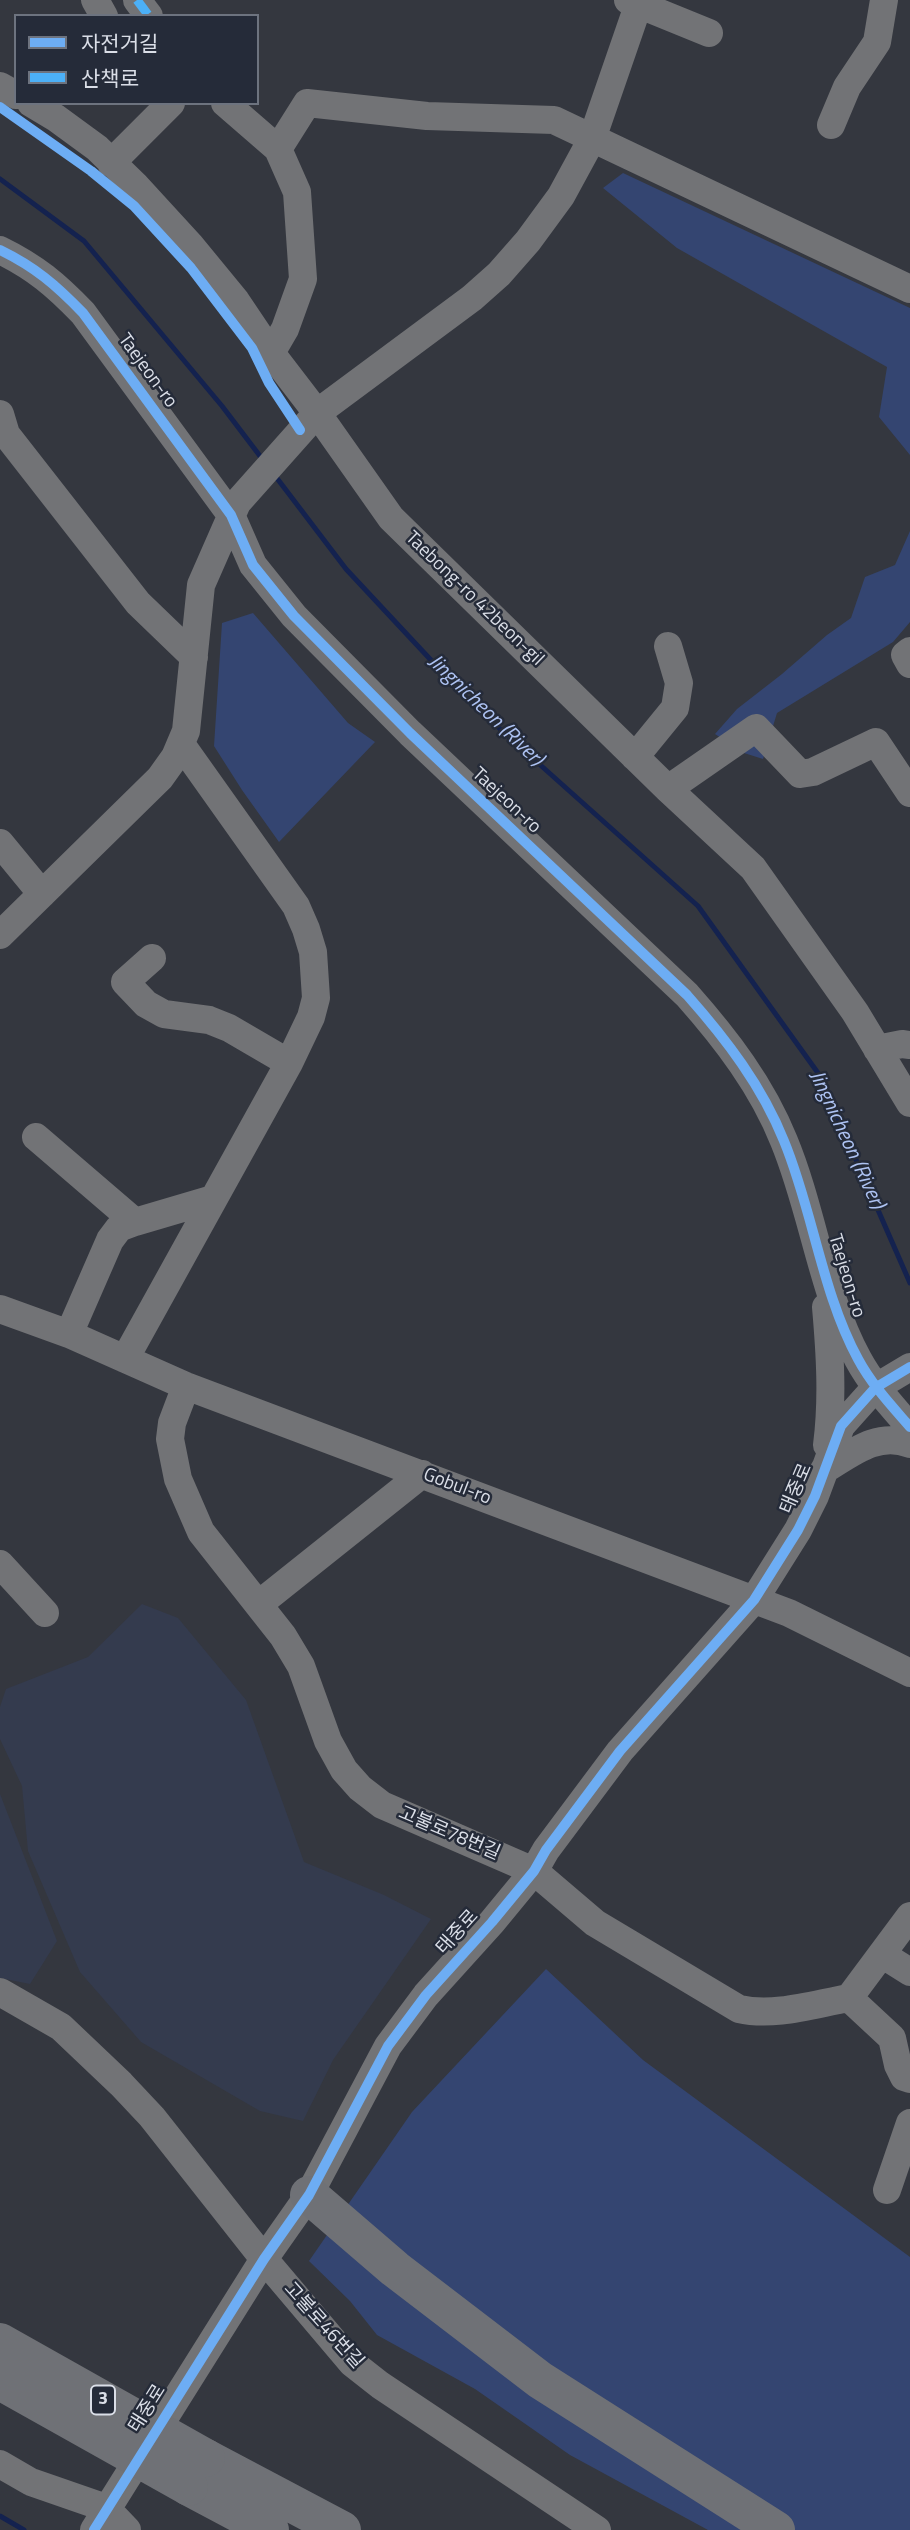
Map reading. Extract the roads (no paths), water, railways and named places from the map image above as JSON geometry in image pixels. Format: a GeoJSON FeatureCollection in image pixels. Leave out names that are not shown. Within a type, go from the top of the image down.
{"type":"FeatureCollection","features":[{"type":"Feature","properties":{"kind":"highway"},"geometry":{"type":"LineString","coordinates":[[309,2194],[395,2269],[540,2380],[776,2530]]}},
{"type":"Feature","properties":{"kind":"highway","name":"3"},"geometry":{"type":"LineString","coordinates":[[0,2342],[197,2473],[270,2530]]}},
{"type":"Feature","properties":{"kind":"highway","name":"3"},"geometry":{"type":"LineString","coordinates":[[0,2381],[197,2473],[342,2530]]}},
{"type":"Feature","properties":{"kind":"street"},"geometry":{"type":"LineString","coordinates":[[831,125],[843,93],[877,42],[884,0]]}},
{"type":"Feature","properties":{"kind":"street"},"geometry":{"type":"LineString","coordinates":[[0,935],[160,778],[175,757],[186,731],[201,585],[234,509],[309,421],[472,298],[499,274],[561,196],[592,139],[636,1],[709,33]]}},
{"type":"Feature","properties":{"kind":"street"},"geometry":{"type":"LineString","coordinates":[[278,149],[307,103],[427,116],[554,120],[910,289]]}},
{"type":"Feature","properties":{"kind":"street","name":"Taebong-ro 42beon-gil"},"geometry":{"type":"LineString","coordinates":[[33,105],[97,148],[165,217],[212,270],[271,353],[309,421],[391,518],[668,789],[753,868],[855,1012],[910,1103]]}},
{"type":"Feature","properties":{"kind":"street"},"geometry":{"type":"LineString","coordinates":[[111,163],[169,105]]}},
{"type":"Feature","properties":{"kind":"street"},"geometry":{"type":"LineString","coordinates":[[227,105],[278,149],[297,192],[303,279],[285,329],[271,353]]}},
{"type":"Feature","properties":{"kind":"street","name":"Taejeon-ro"},"geometry":{"type":"LineString","coordinates":[[0,250],[36,269],[83,313],[234,509],[253,565],[294,616],[380,704],[687,995],[718,1030],[743,1064],[783,1138],[804,1197],[842,1325],[857,1358],[875,1388],[910,1427]]}},
{"type":"Feature","properties":{"kind":"street"},"geometry":{"type":"LineString","coordinates":[[1,418],[6,434],[138,603],[194,657]]}},
{"type":"Feature","properties":{"kind":"street"},"geometry":{"type":"LineString","coordinates":[[635,757],[675,708],[679,683],[668,646]]}},
{"type":"Feature","properties":{"kind":"street"},"geometry":{"type":"LineString","coordinates":[[910,651],[905,655],[910,664]]}},
{"type":"Feature","properties":{"kind":"street"},"geometry":{"type":"LineString","coordinates":[[668,789],[756,728],[800,774],[813,772],[876,742],[910,793]]}},
{"type":"Feature","properties":{"kind":"street"},"geometry":{"type":"LineString","coordinates":[[125,1359],[289,1063],[311,1017],[316,999],[313,952],[296,906],[181,744]]}},
{"type":"Feature","properties":{"kind":"street"},"geometry":{"type":"LineString","coordinates":[[0,843],[42,894]]}},
{"type":"Feature","properties":{"kind":"street"},"geometry":{"type":"LineString","coordinates":[[152,958],[125,982],[146,1004],[164,1014],[209,1020],[229,1028],[289,1063]]}},
{"type":"Feature","properties":{"kind":"street"},"geometry":{"type":"LineString","coordinates":[[877,1049],[910,1045]]}},
{"type":"Feature","properties":{"kind":"street"},"geometry":{"type":"LineString","coordinates":[[36,1137],[135,1222]]}},
{"type":"Feature","properties":{"kind":"street"},"geometry":{"type":"LineString","coordinates":[[69,1335],[110,1240],[119,1228],[213,1199]]}},
{"type":"Feature","properties":{"kind":"street"},"geometry":{"type":"LineString","coordinates":[[823,1263],[831,1364],[830,1423],[824,1470]]}},
{"type":"Feature","properties":{"kind":"street","name":"Gobul-ro"},"geometry":{"type":"LineString","coordinates":[[0,1309],[69,1335],[186,1386],[789,1613],[910,1673]]}},
{"type":"Feature","properties":{"kind":"street","name":"태중로"},"geometry":{"type":"LineString","coordinates":[[99,2521],[264,2259],[309,2194],[388,2046],[426,1995],[534,1871],[546,1850],[620,1751],[754,1600],[798,1530],[815,1496],[841,1426],[875,1388],[910,1367]]}},
{"type":"Feature","properties":{"kind":"street","name":"고불로78번길"},"geometry":{"type":"LineString","coordinates":[[186,1386],[172,1423],[170,1440],[178,1479],[201,1532],[283,1636],[300,1666],[328,1741],[344,1770],[360,1788],[382,1805],[534,1871],[595,1923],[739,2009],[774,2011],[849,1998]]}},
{"type":"Feature","properties":{"kind":"street"},"geometry":{"type":"LineString","coordinates":[[824,1470],[875,1440],[910,1444]]}},
{"type":"Feature","properties":{"kind":"street"},"geometry":{"type":"LineString","coordinates":[[259,1604],[422,1474]]}},
{"type":"Feature","properties":{"kind":"street"},"geometry":{"type":"LineString","coordinates":[[0,1564],[45,1613]]}},
{"type":"Feature","properties":{"kind":"street"},"geometry":{"type":"LineString","coordinates":[[910,1916],[849,1998],[891,2038],[898,2065],[904,2077],[910,2079]]}},
{"type":"Feature","properties":{"kind":"street"},"geometry":{"type":"LineString","coordinates":[[883,1955],[910,1972]]}},
{"type":"Feature","properties":{"kind":"street","name":"고불로46번길"},"geometry":{"type":"LineString","coordinates":[[0,1992],[61,2027],[121,2084],[152,2117],[264,2259],[352,2363],[380,2385],[597,2530]]}},
{"type":"Feature","properties":{"kind":"street"},"geometry":{"type":"LineString","coordinates":[[887,2190],[910,2123]]}},
{"type":"Feature","properties":{"kind":"street"},"geometry":{"type":"LineString","coordinates":[[0,2464],[99,2521],[127,2530]]}},
{"type":"Feature","properties":{"kind":"waterway","name":"Jingnicheon (River)"},"geometry":{"type":"LineString","coordinates":[[0,179],[84,241],[222,406],[263,460]]}},
{"type":"Feature","properties":{"kind":"waterway","name":"Jingnicheon (River)"},"geometry":{"type":"LineString","coordinates":[[273,473],[346,569],[471,703],[698,906],[818,1073],[910,1283]]}},
{"type":"Feature","properties":{"kind":"waterway"},"geometry":{"type":"LineString","coordinates":[[0,2516],[24,2530]]}}]}
